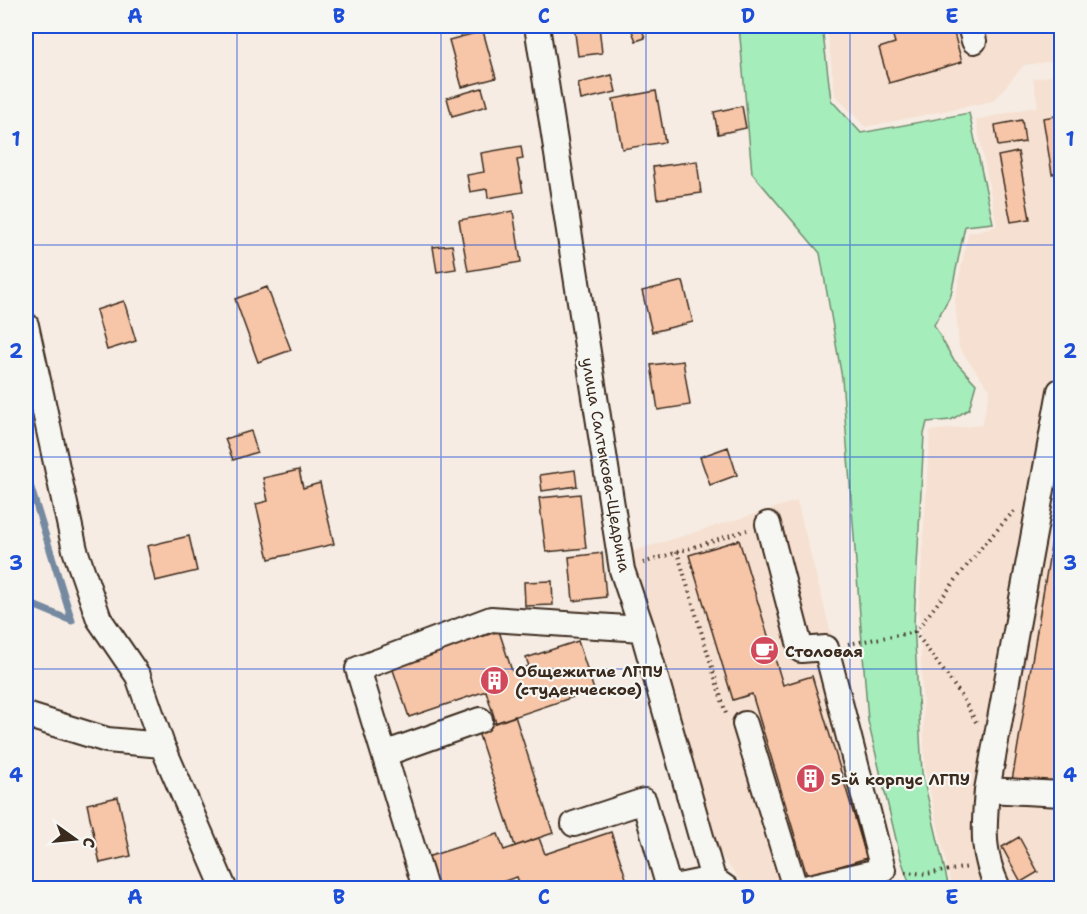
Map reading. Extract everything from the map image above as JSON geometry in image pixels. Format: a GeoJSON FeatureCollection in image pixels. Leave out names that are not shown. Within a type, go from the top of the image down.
{"type":"FeatureCollection","features":[{"type":"Feature","properties":{"kind":"street","name":"улица Салтыкова-Щедрина"},"geometry":{"type":"LineString","coordinates":[[537,26],[622,570],[720,884]]}},
{"type":"Feature","properties":{"kind":"street"},"geometry":{"type":"LineString","coordinates":[[26,325],[75,549],[99,619],[138,676],[162,745],[224,888]]}},
{"type":"Feature","properties":{"kind":"street"},"geometry":{"type":"LineString","coordinates":[[998,888],[987,865],[984,832],[987,790],[1060,391]]}},
{"type":"Feature","properties":{"kind":"street"},"geometry":{"type":"LineString","coordinates":[[768,524],[801,650],[826,648],[883,870],[806,888]]}},
{"type":"Feature","properties":{"kind":"street"},"geometry":{"type":"LineString","coordinates":[[426,888],[358,669],[491,619],[642,629]]}},
{"type":"Feature","properties":{"kind":"street"},"geometry":{"type":"LineString","coordinates":[[26,715],[106,740],[162,745]]}},
{"type":"Feature","properties":{"kind":"street"},"geometry":{"type":"LineString","coordinates":[[384,754],[480,720]]}},
{"type":"Feature","properties":{"kind":"street"},"geometry":{"type":"LineString","coordinates":[[746,724],[795,888]]}},
{"type":"Feature","properties":{"kind":"street"},"geometry":{"type":"LineString","coordinates":[[987,790],[1062,794]]}},
{"type":"Feature","properties":{"kind":"street"},"geometry":{"type":"LineString","coordinates":[[574,824],[644,801],[669,888],[720,884]]}},
{"type":"Feature","properties":{"kind":"path"},"geometry":{"type":"LineString","coordinates":[[826,648],[915,632],[980,549],[1016,509]]}},
{"type":"Feature","properties":{"kind":"path"},"geometry":{"type":"LineString","coordinates":[[670,553],[768,524]]}},
{"type":"Feature","properties":{"kind":"path"},"geometry":{"type":"LineString","coordinates":[[677,551],[728,719],[746,724]]}},
{"type":"Feature","properties":{"kind":"path"},"geometry":{"type":"LineString","coordinates":[[915,632],[961,694],[993,754]]}},
{"type":"Feature","properties":{"kind":"path"},"geometry":{"type":"LineString","coordinates":[[883,870],[926,874],[987,865]]}},
{"type":"Feature","properties":{"kind":"shaded area"},"geometry":{"type":"Polygon","coordinates":[[[827,26],[1061,26],[1061,60],[1024,65],[993,101],[865,127],[835,95],[827,26]]]}},
{"type":"Feature","properties":{"kind":"shaded area"},"geometry":{"type":"Polygon","coordinates":[[[1061,74],[1061,888],[957,888],[950,879],[925,769],[919,606],[930,431],[982,425],[990,390],[959,348],[955,300],[968,233],[997,226],[976,120],[1038,106],[1033,79],[1061,74]]]}},
{"type":"Feature","properties":{"kind":"shaded area"},"geometry":{"type":"Polygon","coordinates":[[[797,501],[896,888],[747,888],[716,850],[630,552],[797,501]]]}},
{"type":"Feature","properties":{"kind":"green space"},"geometry":{"type":"Polygon","coordinates":[[[739,26],[822,26],[831,100],[861,133],[969,113],[993,223],[965,226],[951,294],[934,325],[953,359],[976,384],[969,409],[951,420],[927,422],[924,434],[914,623],[922,773],[948,884],[951,888],[911,888],[900,856],[868,721],[842,378],[820,253],[752,173],[739,26]]]}},
{"type":"Feature","properties":{"kind":"building"},"geometry":{"type":"Polygon","coordinates":[[[574,26],[599,26],[602,53],[578,56],[574,26]]]}},
{"type":"Feature","properties":{"kind":"building"},"geometry":{"type":"Polygon","coordinates":[[[630,26],[641,26],[645,38],[636,41],[630,26]]]}},
{"type":"Feature","properties":{"kind":"building"},"geometry":{"type":"Polygon","coordinates":[[[890,26],[952,26],[962,62],[889,83],[879,48],[895,43],[890,26]]]}},
{"type":"Feature","properties":{"kind":"building"},"geometry":{"type":"Polygon","coordinates":[[[483,31],[496,78],[462,87],[449,40],[483,31]]]}},
{"type":"Feature","properties":{"kind":"building"},"geometry":{"type":"Polygon","coordinates":[[[612,75],[616,92],[581,100],[578,83],[612,75]]]}},
{"type":"Feature","properties":{"kind":"building"},"geometry":{"type":"Polygon","coordinates":[[[482,88],[487,106],[452,116],[447,98],[482,88]]]}},
{"type":"Feature","properties":{"kind":"building"},"geometry":{"type":"Polygon","coordinates":[[[656,91],[665,142],[622,149],[613,99],[656,91]]]}},
{"type":"Feature","properties":{"kind":"building"},"geometry":{"type":"Polygon","coordinates":[[[742,106],[746,128],[718,134],[714,112],[742,106]]]}},
{"type":"Feature","properties":{"kind":"building"},"geometry":{"type":"Polygon","coordinates":[[[1062,115],[1062,173],[1052,174],[1043,118],[1062,115]]]}},
{"type":"Feature","properties":{"kind":"building"},"geometry":{"type":"Polygon","coordinates":[[[1022,120],[1025,142],[998,146],[995,125],[1022,120]]]}},
{"type":"Feature","properties":{"kind":"building"},"geometry":{"type":"Polygon","coordinates":[[[521,146],[523,159],[517,160],[523,192],[488,198],[487,189],[470,192],[467,175],[484,172],[481,153],[521,146]]]}},
{"type":"Feature","properties":{"kind":"building"},"geometry":{"type":"Polygon","coordinates":[[[1018,152],[1030,219],[1011,222],[998,156],[1018,152]]]}},
{"type":"Feature","properties":{"kind":"building"},"geometry":{"type":"Polygon","coordinates":[[[697,161],[701,193],[657,199],[653,167],[697,161]]]}},
{"type":"Feature","properties":{"kind":"building"},"geometry":{"type":"Polygon","coordinates":[[[513,211],[521,262],[468,271],[459,220],[513,211]]]}},
{"type":"Feature","properties":{"kind":"building"},"geometry":{"type":"Polygon","coordinates":[[[452,245],[456,269],[437,272],[433,247],[452,245]]]}},
{"type":"Feature","properties":{"kind":"building"},"geometry":{"type":"Polygon","coordinates":[[[683,281],[693,322],[652,332],[642,291],[683,281]]]}},
{"type":"Feature","properties":{"kind":"building"},"geometry":{"type":"Polygon","coordinates":[[[267,287],[291,350],[258,362],[235,299],[267,287]]]}},
{"type":"Feature","properties":{"kind":"building"},"geometry":{"type":"Polygon","coordinates":[[[124,301],[136,341],[107,350],[96,310],[124,301]]]}},
{"type":"Feature","properties":{"kind":"building"},"geometry":{"type":"Polygon","coordinates":[[[683,361],[690,405],[658,410],[651,365],[683,361]]]}},
{"type":"Feature","properties":{"kind":"building"},"geometry":{"type":"Polygon","coordinates":[[[251,431],[257,452],[233,460],[225,439],[251,431]]]}},
{"type":"Feature","properties":{"kind":"building"},"geometry":{"type":"Polygon","coordinates":[[[728,447],[737,475],[710,485],[700,457],[728,447]]]}},
{"type":"Feature","properties":{"kind":"building"},"geometry":{"type":"Polygon","coordinates":[[[299,470],[303,488],[320,483],[334,544],[269,559],[256,504],[268,501],[263,478],[299,470]]]}},
{"type":"Feature","properties":{"kind":"building"},"geometry":{"type":"Polygon","coordinates":[[[575,470],[577,486],[542,491],[540,475],[575,470]]]}},
{"type":"Feature","properties":{"kind":"building"},"geometry":{"type":"Polygon","coordinates":[[[1062,480],[1062,789],[1012,781],[1062,480]]]}},
{"type":"Feature","properties":{"kind":"building"},"geometry":{"type":"Polygon","coordinates":[[[580,494],[586,548],[546,552],[539,498],[580,494]]]}},
{"type":"Feature","properties":{"kind":"building"},"geometry":{"type":"Polygon","coordinates":[[[189,536],[197,571],[155,581],[147,546],[189,536]]]}},
{"type":"Feature","properties":{"kind":"building","name":"5-й корпус ЛГПУ"},"geometry":{"type":"Polygon","coordinates":[[[739,540],[783,685],[812,676],[867,858],[807,876],[752,694],[733,700],[689,555],[739,540]]]}},
{"type":"Feature","properties":{"kind":"building"},"geometry":{"type":"Polygon","coordinates":[[[602,553],[606,597],[573,601],[569,557],[602,553]]]}},
{"type":"Feature","properties":{"kind":"building"},"geometry":{"type":"Polygon","coordinates":[[[552,581],[553,605],[525,606],[524,582],[552,581]]]}},
{"type":"Feature","properties":{"kind":"building","name":"Общежитие ЛГПУ (студенческое)"},"geometry":{"type":"Polygon","coordinates":[[[499,631],[512,671],[529,666],[526,658],[578,641],[594,690],[496,723],[486,691],[409,717],[392,667],[499,631]]]}},
{"type":"Feature","properties":{"kind":"building"},"geometry":{"type":"Polygon","coordinates":[[[515,716],[553,833],[515,846],[477,729],[515,716]]]}},
{"type":"Feature","properties":{"kind":"building"},"geometry":{"type":"Polygon","coordinates":[[[118,797],[131,856],[100,863],[87,804],[118,797]]]}},
{"type":"Feature","properties":{"kind":"building"},"geometry":{"type":"Polygon","coordinates":[[[611,832],[628,884],[615,888],[521,888],[517,877],[482,888],[437,888],[427,857],[498,834],[504,850],[539,838],[545,854],[611,832]]]}},
{"type":"Feature","properties":{"kind":"building"},"geometry":{"type":"Polygon","coordinates":[[[1019,837],[1038,872],[1021,882],[1002,847],[1019,837]]]}},
{"type":"Feature","properties":{"kind":"waterway"},"geometry":{"type":"LineString","coordinates":[[26,472],[72,621],[26,602]]}},
{"type":"Feature","properties":{"kind":"place","name":"Столовая"},"geometry":{"type":"Point","coordinates":[764,651]}},
{"type":"Feature","properties":{"kind":"place","name":"Общежитие ЛГПУ (студенческое)"},"geometry":{"type":"Point","coordinates":[494,680]}},
{"type":"Feature","properties":{"kind":"place","name":"5-й корпус ЛГПУ"},"geometry":{"type":"Point","coordinates":[810,779]}}]}
